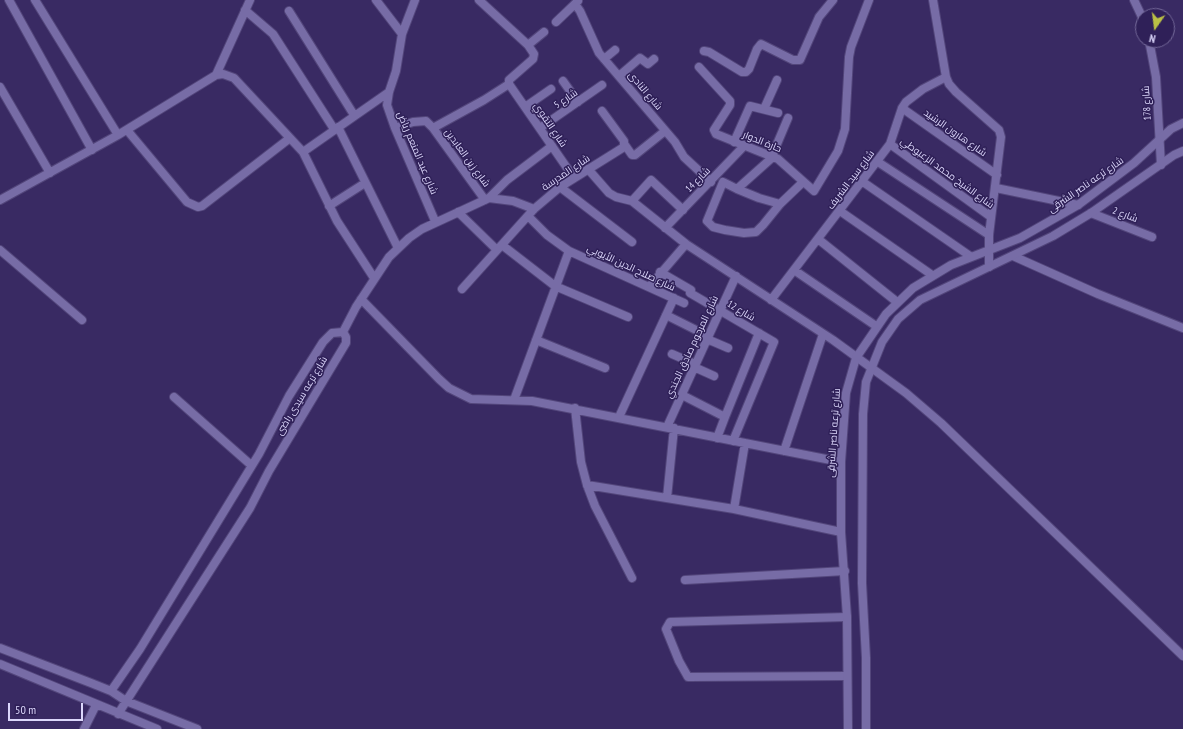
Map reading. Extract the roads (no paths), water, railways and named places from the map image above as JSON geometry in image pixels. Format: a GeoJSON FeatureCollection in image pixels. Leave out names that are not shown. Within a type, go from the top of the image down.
{"type":"FeatureCollection","features":[{"type":"Feature","properties":{"kind":"street"},"geometry":{"type":"LineString","coordinates":[[9,0],[92,150]]}},
{"type":"Feature","properties":{"kind":"street"},"geometry":{"type":"LineString","coordinates":[[35,0],[118,135]]}},
{"type":"Feature","properties":{"kind":"street"},"geometry":{"type":"LineString","coordinates":[[216,75],[250,0]]}},
{"type":"Feature","properties":{"kind":"street"},"geometry":{"type":"LineString","coordinates":[[376,0],[402,34]]}},
{"type":"Feature","properties":{"kind":"street","name":"شارع عبد المنعم رياض"},"geometry":{"type":"LineString","coordinates":[[415,0],[402,34],[396,71],[389,92],[388,105],[395,128],[435,221]]}},
{"type":"Feature","properties":{"kind":"street"},"geometry":{"type":"LineString","coordinates":[[395,128],[419,121],[426,121],[433,128],[471,108],[509,84],[510,80],[534,57],[534,54],[528,45],[479,0]]}},
{"type":"Feature","properties":{"kind":"street"},"geometry":{"type":"LineString","coordinates":[[704,51],[709,52],[742,72],[746,72],[749,69],[756,49],[761,44],[793,60],[800,60],[804,54],[819,17],[833,0]]}},
{"type":"Feature","properties":{"kind":"street","name":"حارة الدوار"},"geometry":{"type":"LineString","coordinates":[[699,67],[730,101],[730,105],[714,130],[716,134],[773,156],[782,161],[814,191],[838,151],[845,129],[849,57],[851,47],[869,0]]}},
{"type":"Feature","properties":{"kind":"street"},"geometry":{"type":"LineString","coordinates":[[933,0],[946,77],[956,92],[999,130],[1001,137],[989,236],[989,267]]}},
{"type":"Feature","properties":{"kind":"street"},"geometry":{"type":"LineString","coordinates":[[556,22],[577,2]]}},
{"type":"Feature","properties":{"kind":"street","name":"شارع النادى"},"geometry":{"type":"LineString","coordinates":[[577,2],[596,48],[604,59],[675,142],[684,158],[712,182]]}},
{"type":"Feature","properties":{"kind":"street"},"geometry":{"type":"LineString","coordinates":[[245,10],[273,34],[336,128],[366,183],[398,248]]}},
{"type":"Feature","properties":{"kind":"street"},"geometry":{"type":"LineString","coordinates":[[289,11],[354,115]]}},
{"type":"Feature","properties":{"kind":"street"},"geometry":{"type":"LineString","coordinates":[[528,45],[544,32]]}},
{"type":"Feature","properties":{"kind":"street","name":"شارع 178"},"geometry":{"type":"LineString","coordinates":[[1151,48],[1156,77],[1161,164]]}},
{"type":"Feature","properties":{"kind":"street"},"geometry":{"type":"LineString","coordinates":[[604,59],[615,50]]}},
{"type":"Feature","properties":{"kind":"street"},"geometry":{"type":"LineString","coordinates":[[619,76],[640,58],[648,64],[654,58]]}},
{"type":"Feature","properties":{"kind":"street"},"geometry":{"type":"LineString","coordinates":[[0,200],[127,130],[216,75],[223,74],[234,78],[303,152],[329,206],[374,278]]}},
{"type":"Feature","properties":{"kind":"street","name":"شارع سيد الشريف"},"geometry":{"type":"LineString","coordinates":[[771,300],[878,162],[890,144],[902,108],[912,96],[946,77]]}},
{"type":"Feature","properties":{"kind":"street"},"geometry":{"type":"LineString","coordinates":[[764,109],[777,80]]}},
{"type":"Feature","properties":{"kind":"street"},"geometry":{"type":"LineString","coordinates":[[563,81],[578,102]]}},
{"type":"Feature","properties":{"kind":"street","name":"شارع التقوي"},"geometry":{"type":"LineString","coordinates":[[509,84],[574,178]]}},
{"type":"Feature","properties":{"kind":"street","name":"شارع 5"},"geometry":{"type":"LineString","coordinates":[[540,128],[602,85]]}},
{"type":"Feature","properties":{"kind":"street"},"geometry":{"type":"LineString","coordinates":[[0,87],[50,173]]}},
{"type":"Feature","properties":{"kind":"street"},"geometry":{"type":"LineString","coordinates":[[525,107],[551,89]]}},
{"type":"Feature","properties":{"kind":"street"},"geometry":{"type":"LineString","coordinates":[[303,152],[389,92]]}},
{"type":"Feature","properties":{"kind":"street"},"geometry":{"type":"LineString","coordinates":[[734,142],[750,106],[778,113]]}},
{"type":"Feature","properties":{"kind":"street","name":"شارع هارون الرشيد"},"geometry":{"type":"LineString","coordinates":[[902,108],[997,176]]}},
{"type":"Feature","properties":{"kind":"street"},"geometry":{"type":"LineString","coordinates":[[602,112],[624,141],[624,146],[632,155],[635,155],[665,131]]}},
{"type":"Feature","properties":{"kind":"street"},"geometry":{"type":"LineString","coordinates":[[737,189],[773,156],[788,118]]}},
{"type":"Feature","properties":{"kind":"street","name":"شارع ترعه ناصر الشرقى"},"geometry":{"type":"LineString","coordinates":[[848,729],[847,617],[845,571],[841,532],[841,462],[846,393],[856,358],[876,326],[897,302],[932,275],[970,256],[1020,238],[1078,205],[1118,176],[1171,128],[1183,123]]}},
{"type":"Feature","properties":{"kind":"street","name":"شارع زين العابدين"},"geometry":{"type":"LineString","coordinates":[[433,128],[487,199]]}},
{"type":"Feature","properties":{"kind":"street"},"geometry":{"type":"LineString","coordinates":[[127,130],[187,202],[198,206],[202,206],[290,138]]}},
{"type":"Feature","properties":{"kind":"street","name":"شارع الشيخ محمد الزعبوطي"},"geometry":{"type":"LineString","coordinates":[[890,144],[991,217]]}},
{"type":"Feature","properties":{"kind":"street","name":"شارع ترعه سيدى راضى"},"geometry":{"type":"LineString","coordinates":[[118,714],[250,508],[270,471],[346,343],[346,337],[343,332],[374,278],[398,248],[422,229],[435,221],[487,199],[507,180],[552,146]]}},
{"type":"Feature","properties":{"kind":"street","name":"شارع المدرسة"},"geometry":{"type":"LineString","coordinates":[[462,289],[534,209],[560,187],[624,146]]}},
{"type":"Feature","properties":{"kind":"street","name":"شارع 14"},"geometry":{"type":"LineString","coordinates":[[665,228],[712,182],[744,146]]}},
{"type":"Feature","properties":{"kind":"street"},"geometry":{"type":"LineString","coordinates":[[866,729],[866,658],[862,583],[863,414],[866,382],[882,342],[898,319],[920,300],[1053,236],[1091,213],[1161,164],[1183,151]]}},
{"type":"Feature","properties":{"kind":"street"},"geometry":{"type":"LineString","coordinates":[[878,162],[989,236]]}},
{"type":"Feature","properties":{"kind":"street"},"geometry":{"type":"LineString","coordinates":[[588,170],[609,193],[616,197],[632,201],[686,244],[823,334],[906,393],[941,423],[1183,656]]}},
{"type":"Feature","properties":{"kind":"street"},"geometry":{"type":"LineString","coordinates":[[632,201],[651,180],[683,210]]}},
{"type":"Feature","properties":{"kind":"street"},"geometry":{"type":"LineString","coordinates":[[780,204],[759,198],[723,182],[707,221],[710,225],[735,232],[756,232],[764,225],[780,204],[803,182]]}},
{"type":"Feature","properties":{"kind":"street"},"geometry":{"type":"LineString","coordinates":[[863,182],[970,256]]}},
{"type":"Feature","properties":{"kind":"street"},"geometry":{"type":"LineString","coordinates":[[329,206],[366,183]]}},
{"type":"Feature","properties":{"kind":"street"},"geometry":{"type":"LineString","coordinates":[[560,187],[632,242]]}},
{"type":"Feature","properties":{"kind":"street"},"geometry":{"type":"LineString","coordinates":[[996,188],[1078,205]]}},
{"type":"Feature","properties":{"kind":"street"},"geometry":{"type":"LineString","coordinates":[[487,199],[513,201],[534,209]]}},
{"type":"Feature","properties":{"kind":"street"},"geometry":{"type":"LineString","coordinates":[[840,211],[932,275]]}},
{"type":"Feature","properties":{"kind":"street"},"geometry":{"type":"LineString","coordinates":[[458,212],[499,247],[556,286],[628,317]]}},
{"type":"Feature","properties":{"kind":"street","name":"شارع 2"},"geometry":{"type":"LineString","coordinates":[[1091,213],[1152,237]]}},
{"type":"Feature","properties":{"kind":"street","name":"شارع صلاح الدين الأيوبي"},"geometry":{"type":"LineString","coordinates":[[528,216],[546,236],[569,251],[684,303]]}},
{"type":"Feature","properties":{"kind":"street"},"geometry":{"type":"LineString","coordinates":[[818,239],[897,302]]}},
{"type":"Feature","properties":{"kind":"street"},"geometry":{"type":"LineString","coordinates":[[649,287],[660,272],[686,244]]}},
{"type":"Feature","properties":{"kind":"street"},"geometry":{"type":"LineString","coordinates":[[0,250],[82,320]]}},
{"type":"Feature","properties":{"kind":"street"},"geometry":{"type":"LineString","coordinates":[[514,400],[569,251]]}},
{"type":"Feature","properties":{"kind":"street"},"geometry":{"type":"LineString","coordinates":[[1013,256],[1098,294],[1183,328]]}},
{"type":"Feature","properties":{"kind":"street"},"geometry":{"type":"LineString","coordinates":[[794,270],[876,326]]}},
{"type":"Feature","properties":{"kind":"street","name":"شارع 12"},"geometry":{"type":"LineString","coordinates":[[660,272],[774,342],[733,441]]}},
{"type":"Feature","properties":{"kind":"street","name":"شارع المرحوم صادق الجندي"},"geometry":{"type":"LineString","coordinates":[[667,498],[670,428],[682,394],[736,276]]}},
{"type":"Feature","properties":{"kind":"street"},"geometry":{"type":"LineString","coordinates":[[619,417],[674,298]]}},
{"type":"Feature","properties":{"kind":"street"},"geometry":{"type":"LineString","coordinates":[[361,299],[426,367],[450,388],[471,399],[532,401],[575,408],[841,462]]}},
{"type":"Feature","properties":{"kind":"street"},"geometry":{"type":"LineString","coordinates":[[666,316],[728,348]]}},
{"type":"Feature","properties":{"kind":"street"},"geometry":{"type":"LineString","coordinates":[[111,691],[140,649],[252,465],[289,396],[323,342],[332,333],[343,332]]}},
{"type":"Feature","properties":{"kind":"street"},"geometry":{"type":"LineString","coordinates":[[718,438],[759,333]]}},
{"type":"Feature","properties":{"kind":"street"},"geometry":{"type":"LineString","coordinates":[[784,451],[823,334]]}},
{"type":"Feature","properties":{"kind":"street"},"geometry":{"type":"LineString","coordinates":[[536,340],[605,368]]}},
{"type":"Feature","properties":{"kind":"street"},"geometry":{"type":"LineString","coordinates":[[672,354],[714,376]]}},
{"type":"Feature","properties":{"kind":"street"},"geometry":{"type":"LineString","coordinates":[[682,394],[725,418]]}},
{"type":"Feature","properties":{"kind":"street"},"geometry":{"type":"LineString","coordinates":[[174,397],[252,465]]}},
{"type":"Feature","properties":{"kind":"street"},"geometry":{"type":"LineString","coordinates":[[575,408],[581,462],[587,485],[595,506],[632,578]]}},
{"type":"Feature","properties":{"kind":"street"},"geometry":{"type":"LineString","coordinates":[[734,509],[745,443]]}},
{"type":"Feature","properties":{"kind":"street"},"geometry":{"type":"LineString","coordinates":[[587,485],[734,509],[841,532]]}},
{"type":"Feature","properties":{"kind":"street"},"geometry":{"type":"LineString","coordinates":[[685,580],[845,571]]}},
{"type":"Feature","properties":{"kind":"street"},"geometry":{"type":"LineString","coordinates":[[847,617],[670,622],[666,629],[679,661],[688,677],[847,676]]}},
{"type":"Feature","properties":{"kind":"street"},"geometry":{"type":"LineString","coordinates":[[0,648],[111,691],[126,701],[197,729]]}},
{"type":"Feature","properties":{"kind":"street"},"geometry":{"type":"LineString","coordinates":[[0,664],[157,729]]}},
{"type":"Feature","properties":{"kind":"street"},"geometry":{"type":"LineString","coordinates":[[84,729],[96,705]]}}]}
